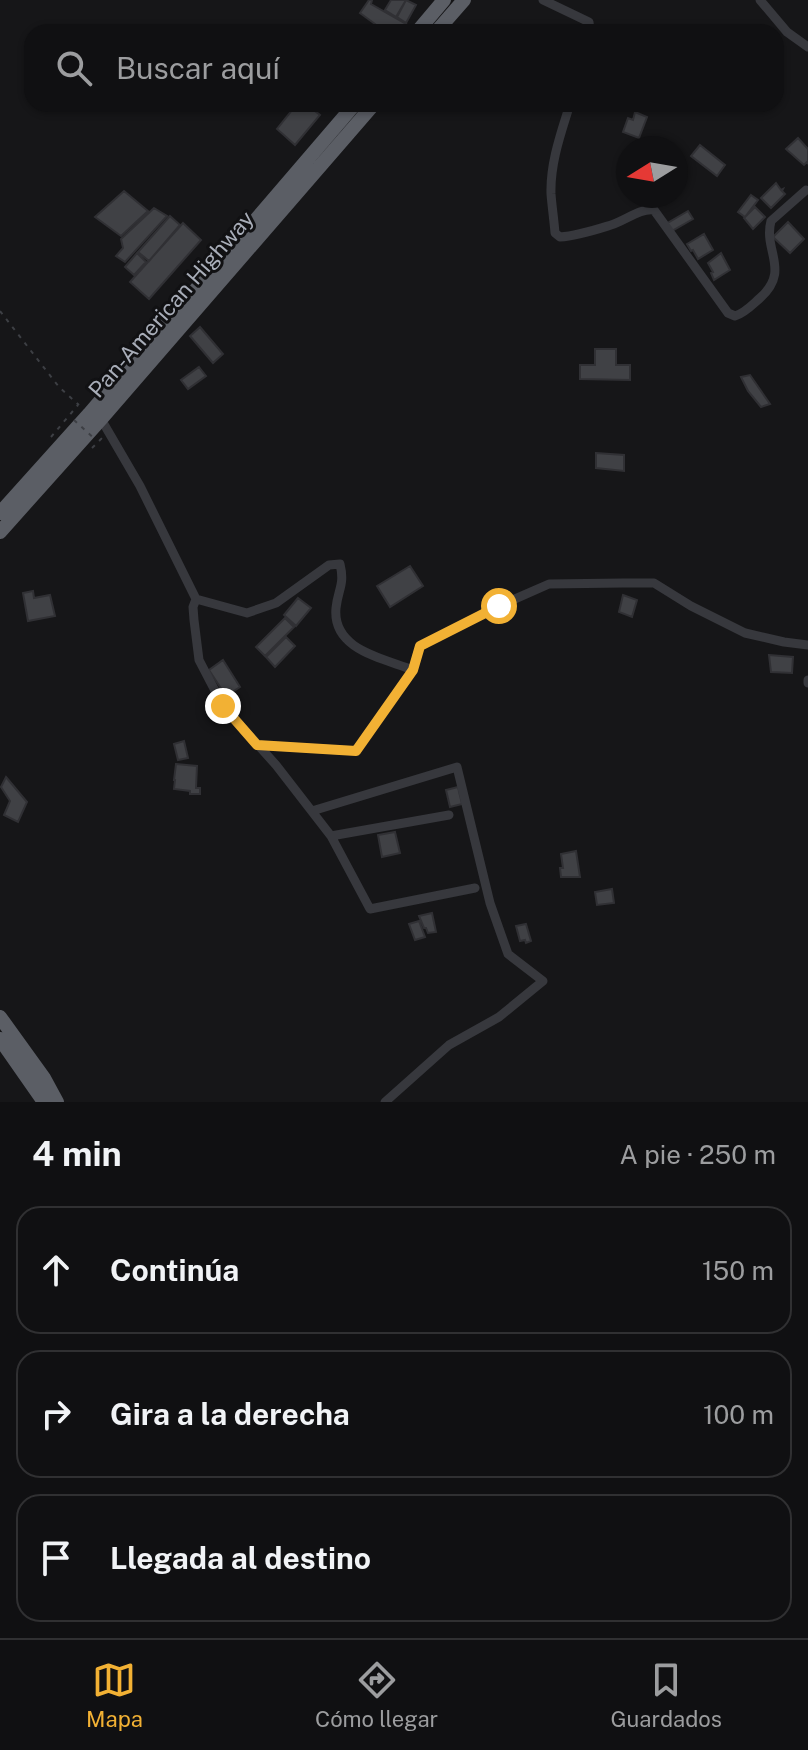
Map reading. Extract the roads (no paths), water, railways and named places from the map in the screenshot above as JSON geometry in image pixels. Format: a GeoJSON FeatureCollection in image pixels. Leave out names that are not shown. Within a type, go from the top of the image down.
{"type":"FeatureCollection","features":[{"type":"Feature","properties":{"kind":"highway"},"geometry":{"type":"LineString","coordinates":[[424,24],[444,0]]}},
{"type":"Feature","properties":{"kind":"highway"},"geometry":{"type":"LineString","coordinates":[[443,24],[464,0]]}},
{"type":"Feature","properties":{"kind":"highway","name":"Pan-American Highway"},"geometry":{"type":"LineString","coordinates":[[0,513],[348,112]]}},
{"type":"Feature","properties":{"kind":"highway","name":"Pan-American Highway"},"geometry":{"type":"LineString","coordinates":[[0,532],[367,112]]}},
{"type":"Feature","properties":{"kind":"highway"},"geometry":{"type":"LineString","coordinates":[[0,1017],[44,1078],[57,1102]]}},
{"type":"Feature","properties":{"kind":"highway"},"geometry":{"type":"LineString","coordinates":[[0,1039],[44,1102]]}},
{"type":"Feature","properties":{"kind":"street"},"geometry":{"type":"LineString","coordinates":[[543,0],[589,24]]}},
{"type":"Feature","properties":{"kind":"street"},"geometry":{"type":"LineString","coordinates":[[760,0],[780,24]]}},
{"type":"Feature","properties":{"kind":"street"},"geometry":{"type":"LineString","coordinates":[[784,28],[808,47]]}},
{"type":"Feature","properties":{"kind":"street"},"geometry":{"type":"LineString","coordinates":[[568,112],[553,168],[551,191],[555,233],[560,237],[569,237],[614,224],[648,209],[654,210],[728,313],[735,316],[743,314],[770,289],[775,278],[771,221],[806,190]]}},
{"type":"Feature","properties":{"kind":"street"},"geometry":{"type":"LineString","coordinates":[[101,419],[140,486],[196,599],[193,607],[199,660],[223,706],[331,836],[370,909],[475,888]]}},
{"type":"Feature","properties":{"kind":"street"},"geometry":{"type":"LineString","coordinates":[[196,599],[247,613],[276,603],[329,565],[340,564],[343,579],[336,610],[341,633],[357,649],[413,670]]}},
{"type":"Feature","properties":{"kind":"street"},"geometry":{"type":"LineString","coordinates":[[257,745],[356,751],[413,670],[420,646],[549,584],[654,583],[745,633],[808,645]]}},
{"type":"Feature","properties":{"kind":"street"},"geometry":{"type":"LineString","coordinates":[[312,811],[457,767],[490,903],[508,954],[543,981],[499,1017],[449,1045],[385,1102]]}},
{"type":"Feature","properties":{"kind":"street"},"geometry":{"type":"LineString","coordinates":[[331,836],[449,815]]}}]}
